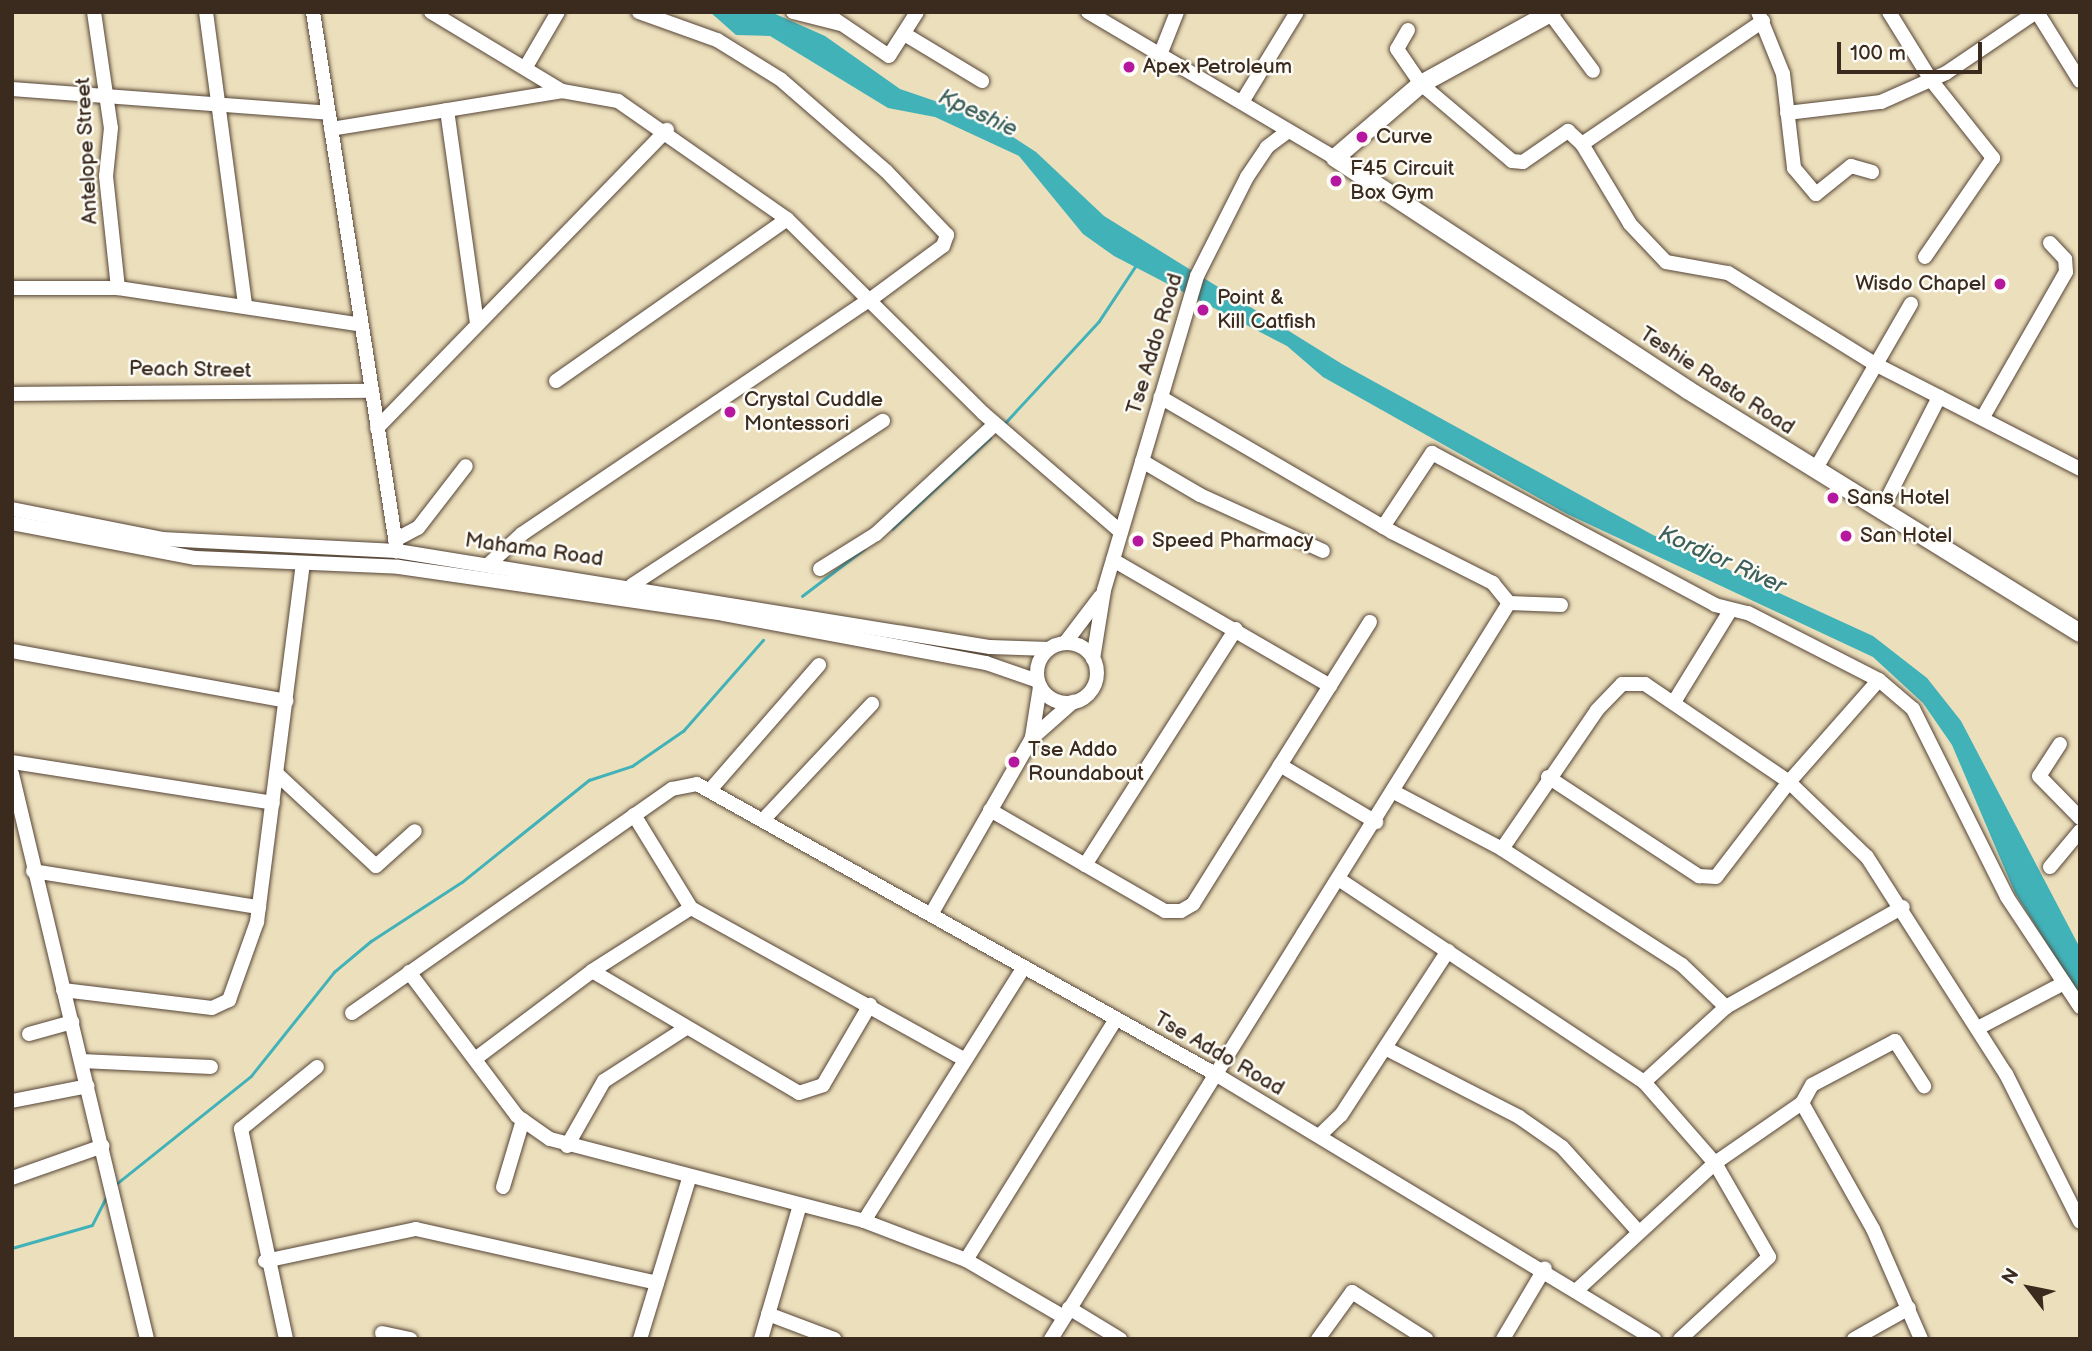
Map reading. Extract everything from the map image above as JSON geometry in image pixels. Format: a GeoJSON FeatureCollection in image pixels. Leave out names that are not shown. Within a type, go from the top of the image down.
{"type":"FeatureCollection","features":[{"type":"Feature","properties":{"kind":"main road"},"geometry":{"type":"LineString","coordinates":[[1335,159],[1421,85],[1551,13]]}},
{"type":"Feature","properties":{"kind":"main road","name":"Teshie Rasta Road"},"geometry":{"type":"LineString","coordinates":[[1335,159],[1815,470],[2080,634]]}},
{"type":"Feature","properties":{"kind":"street","name":"Antelope Street"},"geometry":{"type":"LineString","coordinates":[[94,12],[105,97],[118,288]]}},
{"type":"Feature","properties":{"kind":"street"},"geometry":{"type":"LineString","coordinates":[[206,12],[221,105],[245,303]]}},
{"type":"Feature","properties":{"kind":"street"},"geometry":{"type":"LineString","coordinates":[[313,12],[357,324],[396,545],[418,528],[466,467]]}},
{"type":"Feature","properties":{"kind":"street"},"geometry":{"type":"LineString","coordinates":[[431,12],[527,65],[562,91]]}},
{"type":"Feature","properties":{"kind":"street"},"geometry":{"type":"LineString","coordinates":[[527,65],[558,12]]}},
{"type":"Feature","properties":{"kind":"street"},"geometry":{"type":"LineString","coordinates":[[489,564],[523,534],[871,299],[943,246],[942,226],[780,79],[717,40],[639,12]]}},
{"type":"Feature","properties":{"kind":"street"},"geometry":{"type":"LineString","coordinates":[[793,12],[841,24]]}},
{"type":"Feature","properties":{"kind":"street"},"geometry":{"type":"LineString","coordinates":[[824,12],[884,56],[906,35],[918,12]]}},
{"type":"Feature","properties":{"kind":"street"},"geometry":{"type":"LineString","coordinates":[[1088,12],[1335,159]]}},
{"type":"Feature","properties":{"kind":"street"},"geometry":{"type":"LineString","coordinates":[[1160,55],[1177,12]]}},
{"type":"Feature","properties":{"kind":"street"},"geometry":{"type":"LineString","coordinates":[[1241,102],[1297,12]]}},
{"type":"Feature","properties":{"kind":"street"},"geometry":{"type":"LineString","coordinates":[[1889,12],[1931,80],[1993,158],[1925,257]]}},
{"type":"Feature","properties":{"kind":"street"},"geometry":{"type":"LineString","coordinates":[[1787,113],[1881,102],[1931,80],[2036,12],[2080,81]]}},
{"type":"Feature","properties":{"kind":"street"},"geometry":{"type":"LineString","coordinates":[[1551,13],[1593,71]]}},
{"type":"Feature","properties":{"kind":"street"},"geometry":{"type":"LineString","coordinates":[[1582,144],[1760,17],[1783,74],[1794,167],[1816,194],[1851,166],[1872,172]]}},
{"type":"Feature","properties":{"kind":"street"},"geometry":{"type":"LineString","coordinates":[[1408,30],[1397,49],[1421,85],[1518,164],[1568,131],[1582,144],[1630,224],[1667,262],[1728,273],[1873,363],[2080,469]]}},
{"type":"Feature","properties":{"kind":"street"},"geometry":{"type":"LineString","coordinates":[[906,35],[982,81]]}},
{"type":"Feature","properties":{"kind":"street"},"geometry":{"type":"LineString","coordinates":[[12,89],[328,113]]}},
{"type":"Feature","properties":{"kind":"street"},"geometry":{"type":"LineString","coordinates":[[331,129],[562,91],[618,101],[667,130],[787,219],[1012,439],[1121,532]]}},
{"type":"Feature","properties":{"kind":"street"},"geometry":{"type":"LineString","coordinates":[[447,110],[477,324]]}},
{"type":"Feature","properties":{"kind":"street"},"geometry":{"type":"LineString","coordinates":[[377,428],[667,130]]}},
{"type":"Feature","properties":{"kind":"street","name":"Tse Addo Road"},"geometry":{"type":"LineString","coordinates":[[1093,659],[1104,590],[1185,310],[1214,241],[1259,158],[1287,131]]}},
{"type":"Feature","properties":{"kind":"street"},"geometry":{"type":"LineString","coordinates":[[556,381],[787,219]]}},
{"type":"Feature","properties":{"kind":"street"},"geometry":{"type":"LineString","coordinates":[[1983,417],[2066,272],[2065,259],[2050,243]]}},
{"type":"Feature","properties":{"kind":"street"},"geometry":{"type":"LineString","coordinates":[[12,288],[118,288],[245,303],[357,324]]}},
{"type":"Feature","properties":{"kind":"street"},"geometry":{"type":"LineString","coordinates":[[1815,470],[1873,363],[1911,303]]}},
{"type":"Feature","properties":{"kind":"street","name":"Peach Street"},"geometry":{"type":"LineString","coordinates":[[12,394],[368,391]]}},
{"type":"Feature","properties":{"kind":"street"},"geometry":{"type":"LineString","coordinates":[[1160,397],[1383,527],[1493,583],[1509,603],[1561,605]]}},
{"type":"Feature","properties":{"kind":"street"},"geometry":{"type":"LineString","coordinates":[[1882,509],[1939,397]]}},
{"type":"Feature","properties":{"kind":"street"},"geometry":{"type":"LineString","coordinates":[[632,585],[883,421]]}},
{"type":"Feature","properties":{"kind":"street"},"geometry":{"type":"LineString","coordinates":[[820,569],[876,534],[996,424]]}},
{"type":"Feature","properties":{"kind":"street"},"geometry":{"type":"LineString","coordinates":[[1383,527],[1432,453],[1730,611],[1748,613],[1879,680],[1913,709],[2007,897],[2080,1007]]}},
{"type":"Feature","properties":{"kind":"street"},"geometry":{"type":"LineString","coordinates":[[1142,461],[1200,495],[1323,551]]}},
{"type":"Feature","properties":{"kind":"street","name":"Mahama Road"},"geometry":{"type":"LineString","coordinates":[[12,509],[162,539],[396,545],[489,564],[632,585],[990,647],[1049,649]]}},
{"type":"Feature","properties":{"kind":"street","name":"Mahama Road"},"geometry":{"type":"LineString","coordinates":[[12,523],[158,553],[303,564],[399,567],[724,614],[986,663],[1039,684]]}},
{"type":"Feature","properties":{"kind":"street"},"geometry":{"type":"LineString","coordinates":[[1113,560],[1330,686]]}},
{"type":"Feature","properties":{"kind":"street"},"geometry":{"type":"LineString","coordinates":[[63,990],[223,1007],[259,907],[303,564]]}},
{"type":"Feature","properties":{"kind":"street","name":"Tse Addo Road"},"geometry":{"type":"LineString","coordinates":[[1065,643],[1104,590]]}},
{"type":"Feature","properties":{"kind":"street"},"geometry":{"type":"LineString","coordinates":[[1051,1339],[1340,880],[1509,603]]}},
{"type":"Feature","properties":{"kind":"street"},"geometry":{"type":"LineString","coordinates":[[1674,702],[1730,611]]}},
{"type":"Feature","properties":{"kind":"street"},"geometry":{"type":"LineString","coordinates":[[990,810],[1165,911],[1181,912],[1193,904],[1370,622]]}},
{"type":"Feature","properties":{"kind":"street"},"geometry":{"type":"LineString","coordinates":[[1085,865],[1236,629]]}},
{"type":"Feature","properties":{"kind":"street"},"geometry":{"type":"LineString","coordinates":[[933,911],[1032,738],[1096,680],[1093,659],[1065,643],[1049,649],[1039,684],[1032,738]]}},
{"type":"Feature","properties":{"kind":"street"},"geometry":{"type":"LineString","coordinates":[[12,651],[286,701]]}},
{"type":"Feature","properties":{"kind":"street"},"geometry":{"type":"LineString","coordinates":[[352,1013],[634,815],[686,784],[710,790],[820,665]]}},
{"type":"Feature","properties":{"kind":"street"},"geometry":{"type":"LineString","coordinates":[[1548,777],[1699,876],[1716,877],[1788,782],[1879,680]]}},
{"type":"Feature","properties":{"kind":"street"},"geometry":{"type":"LineString","coordinates":[[1039,684],[1054,700],[1073,702]]}},
{"type":"Feature","properties":{"kind":"street"},"geometry":{"type":"LineString","coordinates":[[1502,849],[1548,777],[1622,684],[1645,684],[1674,702],[1788,782],[1867,857],[1903,907],[1978,1028],[2080,1222]]}},
{"type":"Feature","properties":{"kind":"street"},"geometry":{"type":"LineString","coordinates":[[764,819],[872,704]]}},
{"type":"Feature","properties":{"kind":"street"},"geometry":{"type":"LineString","coordinates":[[2060,744],[2039,776],[2080,818]]}},
{"type":"Feature","properties":{"kind":"street"},"geometry":{"type":"LineString","coordinates":[[12,762],[274,803]]}},
{"type":"Feature","properties":{"kind":"street"},"geometry":{"type":"LineString","coordinates":[[1280,765],[1376,822]]}},
{"type":"Feature","properties":{"kind":"street"},"geometry":{"type":"LineString","coordinates":[[12,774],[33,871],[103,1146],[147,1339]]}},
{"type":"Feature","properties":{"kind":"street"},"geometry":{"type":"LineString","coordinates":[[277,775],[376,866],[415,831]]}},
{"type":"Feature","properties":{"kind":"street","name":"Tse Addo Road"},"geometry":{"type":"LineString","coordinates":[[710,790],[933,911],[1022,971],[1217,1075],[1545,1268],[1654,1339]]}},
{"type":"Feature","properties":{"kind":"street"},"geometry":{"type":"LineString","coordinates":[[1394,792],[1502,849],[1682,965],[1726,1007]]}},
{"type":"Feature","properties":{"kind":"street"},"geometry":{"type":"LineString","coordinates":[[634,815],[691,908],[965,1060]]}},
{"type":"Feature","properties":{"kind":"street"},"geometry":{"type":"LineString","coordinates":[[2050,867],[2080,831]]}},
{"type":"Feature","properties":{"kind":"street"},"geometry":{"type":"LineString","coordinates":[[33,871],[259,907]]}},
{"type":"Feature","properties":{"kind":"street"},"geometry":{"type":"LineString","coordinates":[[1340,880],[1644,1082],[1715,1163],[1769,1257],[1680,1339]]}},
{"type":"Feature","properties":{"kind":"street"},"geometry":{"type":"LineString","coordinates":[[1644,1082],[1726,1007],[1903,907]]}},
{"type":"Feature","properties":{"kind":"street"},"geometry":{"type":"LineString","coordinates":[[475,1059],[592,971],[691,908]]}},
{"type":"Feature","properties":{"kind":"street"},"geometry":{"type":"LineString","coordinates":[[1319,1136],[1341,1115],[1448,951]]}},
{"type":"Feature","properties":{"kind":"street"},"geometry":{"type":"LineString","coordinates":[[592,971],[799,1093],[812,1093],[823,1085],[870,1005]]}},
{"type":"Feature","properties":{"kind":"street"},"geometry":{"type":"LineString","coordinates":[[864,1221],[1022,971]]}},
{"type":"Feature","properties":{"kind":"street"},"geometry":{"type":"LineString","coordinates":[[408,972],[523,1119],[567,1146],[799,1208],[864,1221],[966,1260],[1120,1339]]}},
{"type":"Feature","properties":{"kind":"street"},"geometry":{"type":"LineString","coordinates":[[1978,1028],[2064,983]]}},
{"type":"Feature","properties":{"kind":"street"},"geometry":{"type":"LineString","coordinates":[[966,1260],[1116,1019]]}},
{"type":"Feature","properties":{"kind":"street"},"geometry":{"type":"LineString","coordinates":[[30,1034],[72,1022]]}},
{"type":"Feature","properties":{"kind":"street"},"geometry":{"type":"LineString","coordinates":[[567,1146],[604,1081],[686,1028]]}},
{"type":"Feature","properties":{"kind":"street"},"geometry":{"type":"LineString","coordinates":[[1577,1290],[1638,1231],[1715,1163],[1802,1103],[1812,1085],[1895,1041],[1924,1086]]}},
{"type":"Feature","properties":{"kind":"street"},"geometry":{"type":"LineString","coordinates":[[1385,1048],[1519,1117],[1562,1147],[1638,1231]]}},
{"type":"Feature","properties":{"kind":"street"},"geometry":{"type":"LineString","coordinates":[[81,1061],[211,1067]]}},
{"type":"Feature","properties":{"kind":"street"},"geometry":{"type":"LineString","coordinates":[[286,1339],[265,1261],[241,1129],[317,1068]]}},
{"type":"Feature","properties":{"kind":"street"},"geometry":{"type":"LineString","coordinates":[[12,1101],[88,1086]]}},
{"type":"Feature","properties":{"kind":"street"},"geometry":{"type":"LineString","coordinates":[[1802,1103],[1909,1308],[1921,1339]]}},
{"type":"Feature","properties":{"kind":"street"},"geometry":{"type":"LineString","coordinates":[[503,1187],[523,1119]]}},
{"type":"Feature","properties":{"kind":"street"},"geometry":{"type":"LineString","coordinates":[[12,1178],[103,1146]]}},
{"type":"Feature","properties":{"kind":"street"},"geometry":{"type":"LineString","coordinates":[[640,1339],[689,1179]]}},
{"type":"Feature","properties":{"kind":"street"},"geometry":{"type":"LineString","coordinates":[[761,1339],[799,1208]]}},
{"type":"Feature","properties":{"kind":"street"},"geometry":{"type":"LineString","coordinates":[[265,1261],[416,1229],[657,1283]]}},
{"type":"Feature","properties":{"kind":"street"},"geometry":{"type":"LineString","coordinates":[[1503,1339],[1545,1268]]}},
{"type":"Feature","properties":{"kind":"street"},"geometry":{"type":"LineString","coordinates":[[1318,1339],[1352,1292],[1426,1339]]}},
{"type":"Feature","properties":{"kind":"street"},"geometry":{"type":"LineString","coordinates":[[1854,1339],[1909,1308]]}},
{"type":"Feature","properties":{"kind":"street"},"geometry":{"type":"LineString","coordinates":[[768,1314],[834,1339]]}},
{"type":"Feature","properties":{"kind":"street"},"geometry":{"type":"LineString","coordinates":[[382,1333],[410,1339]]}},
{"type":"Feature","properties":{"kind":"water"},"geometry":{"type":"Polygon","coordinates":[[[710,12],[771,12],[825,36],[900,89],[982,117],[1036,152],[1104,216],[1342,364],[1653,535],[1873,636],[1927,678],[1961,721],[2080,948],[2080,996],[2015,893],[1952,745],[1923,703],[1873,657],[1567,514],[1323,377],[1287,346],[1114,256],[1083,234],[1019,156],[935,117],[888,108],[770,36],[736,35],[710,12]]]}},
{"type":"Feature","properties":{"kind":"waterway"},"geometry":{"type":"LineString","coordinates":[[1004,424],[1099,321],[1136,265]]}},
{"type":"Feature","properties":{"kind":"waterway"},"geometry":{"type":"LineString","coordinates":[[892,529],[990,438]]}},
{"type":"Feature","properties":{"kind":"waterway"},"geometry":{"type":"LineString","coordinates":[[802,596],[864,549]]}},
{"type":"Feature","properties":{"kind":"waterway"},"geometry":{"type":"LineString","coordinates":[[115,1185],[251,1076],[334,972],[371,941],[462,882],[589,780],[632,766],[683,731],[763,640]]}},
{"type":"Feature","properties":{"kind":"waterway"},"geometry":{"type":"LineString","coordinates":[[12,1248],[92,1225],[107,1196]]}},
{"type":"Feature","properties":{"kind":"place","name":"Apex Petroleum"},"geometry":{"type":"Point","coordinates":[1129,67]}},
{"type":"Feature","properties":{"kind":"place","name":"Curve"},"geometry":{"type":"Point","coordinates":[1362,137]}},
{"type":"Feature","properties":{"kind":"place","name":"F45 Circuit Box Gym"},"geometry":{"type":"Point","coordinates":[1336,181]}},
{"type":"Feature","properties":{"kind":"place","name":"Wisdo Chapel"},"geometry":{"type":"Point","coordinates":[2000,284]}},
{"type":"Feature","properties":{"kind":"place","name":"Point & Kill Catfish"},"geometry":{"type":"Point","coordinates":[1203,310]}},
{"type":"Feature","properties":{"kind":"place","name":"Crystal Cuddle Montessori"},"geometry":{"type":"Point","coordinates":[730,412]}},
{"type":"Feature","properties":{"kind":"place","name":"Sans Hotel"},"geometry":{"type":"Point","coordinates":[1833,498]}},
{"type":"Feature","properties":{"kind":"place","name":"San Hotel"},"geometry":{"type":"Point","coordinates":[1846,536]}},
{"type":"Feature","properties":{"kind":"place","name":"Speed Pharmacy"},"geometry":{"type":"Point","coordinates":[1138,541]}},
{"type":"Feature","properties":{"kind":"place","name":"Tse Addo Roundabout"},"geometry":{"type":"Point","coordinates":[1014,762]}},
{"type":"Feature","properties":{"kind":"water label","name":"Kpeshie"},"geometry":{"type":"Point","coordinates":[978,113]}},
{"type":"Feature","properties":{"kind":"water label","name":"Kordjor River"},"geometry":{"type":"Point","coordinates":[1722,560]}}]}
